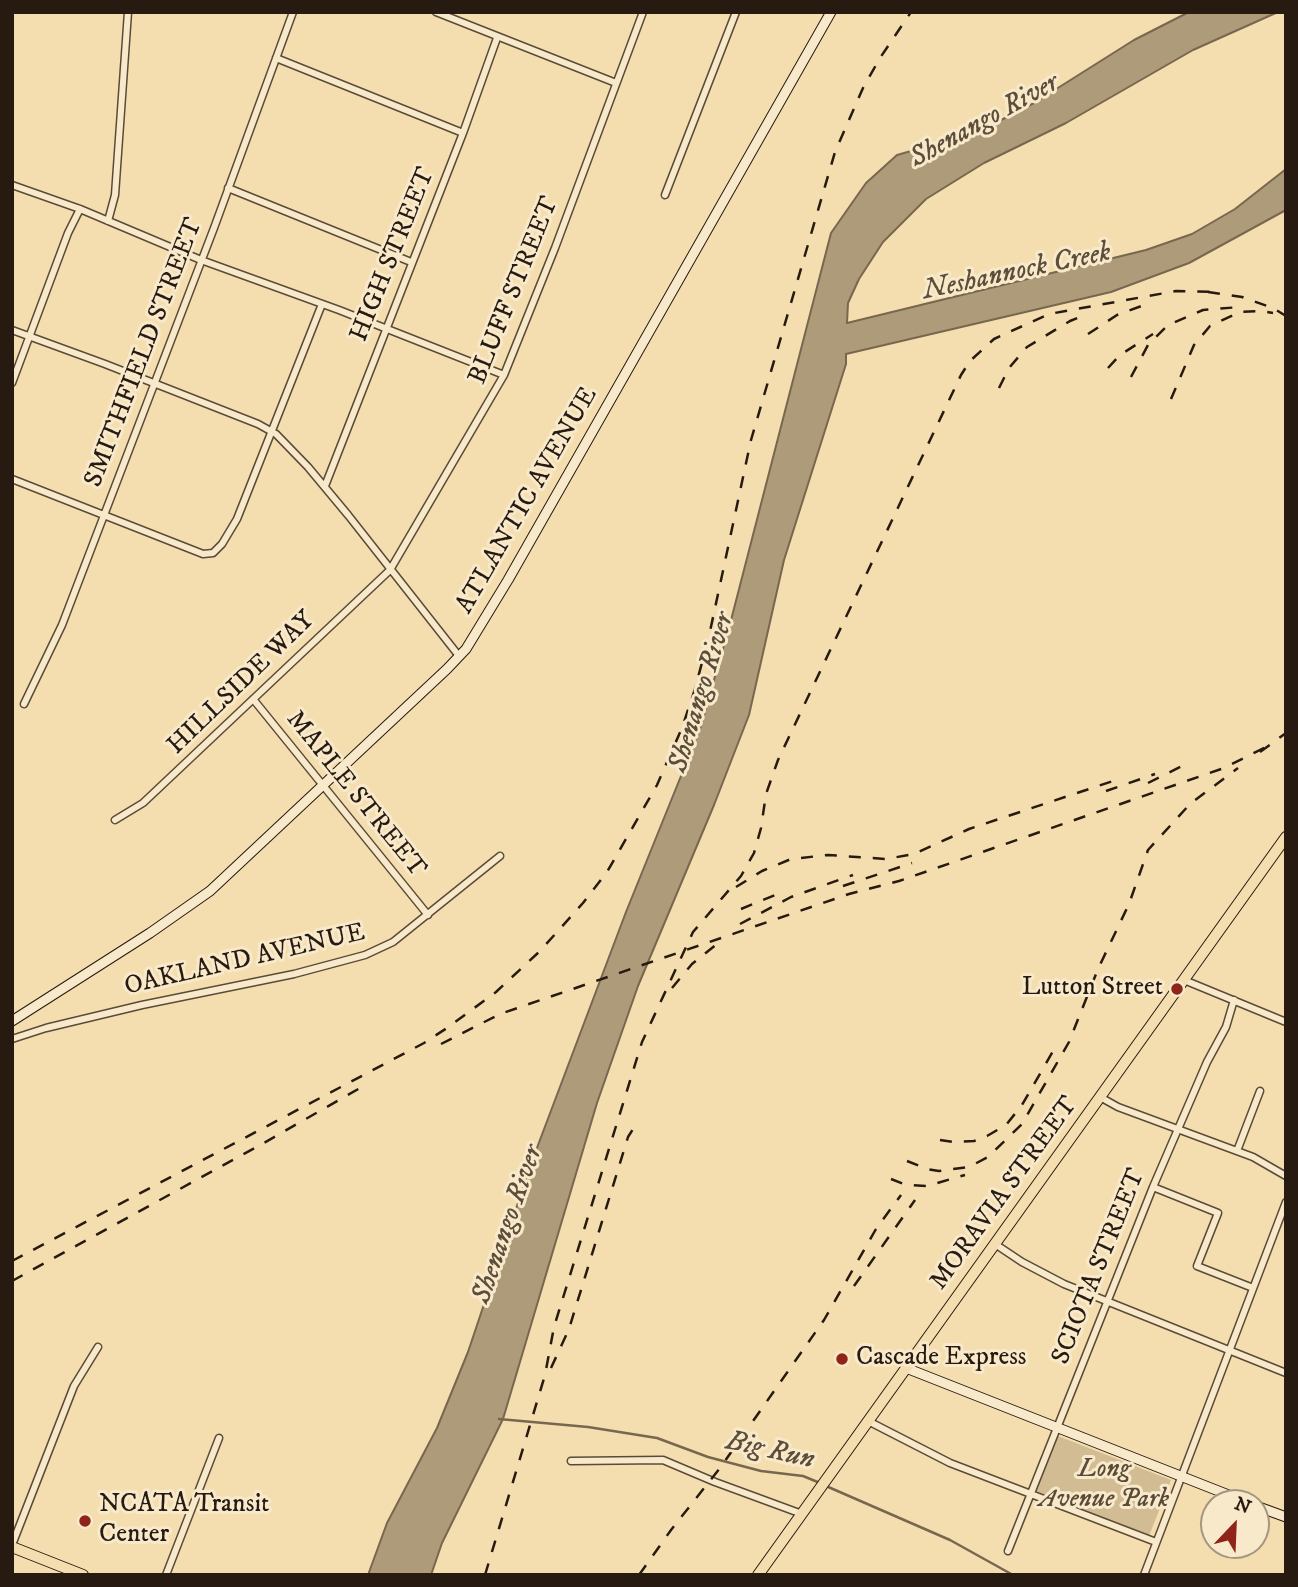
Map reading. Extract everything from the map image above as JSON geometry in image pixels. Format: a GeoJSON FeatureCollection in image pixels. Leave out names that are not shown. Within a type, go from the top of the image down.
{"type":"FeatureCollection","features":[{"type":"Feature","properties":{"kind":"main road","name":"MORAVIA STREET"},"geometry":{"type":"LineString","coordinates":[[758,1575],[1286,837]]}},
{"type":"Feature","properties":{"kind":"main road"},"geometry":{"type":"LineString","coordinates":[[12,1546],[83,1575]]}},
{"type":"Feature","properties":{"kind":"street"},"geometry":{"type":"LineString","coordinates":[[108,222],[115,195],[128,12]]}},
{"type":"Feature","properties":{"kind":"street","name":"SMITHFIELD STREET"},"geometry":{"type":"LineString","coordinates":[[24,704],[62,625],[293,12]]}},
{"type":"Feature","properties":{"kind":"street"},"geometry":{"type":"LineString","coordinates":[[436,12],[616,83]]}},
{"type":"Feature","properties":{"kind":"street","name":"BLUFF STREET"},"geometry":{"type":"LineString","coordinates":[[390,570],[504,375],[555,248],[643,12]]}},
{"type":"Feature","properties":{"kind":"street"},"geometry":{"type":"LineString","coordinates":[[665,195],[736,12]]}},
{"type":"Feature","properties":{"kind":"street","name":"ATLANTIC AVENUE"},"geometry":{"type":"LineString","coordinates":[[12,1021],[158,928],[210,891],[459,656],[478,632],[515,569],[831,12]]}},
{"type":"Feature","properties":{"kind":"street","name":"HIGH STREET"},"geometry":{"type":"LineString","coordinates":[[325,486],[463,133],[497,38]]}},
{"type":"Feature","properties":{"kind":"street"},"geometry":{"type":"LineString","coordinates":[[276,58],[463,133]]}},
{"type":"Feature","properties":{"kind":"street"},"geometry":{"type":"LineString","coordinates":[[12,186],[80,209],[201,260],[504,375]]}},
{"type":"Feature","properties":{"kind":"street"},"geometry":{"type":"LineString","coordinates":[[228,188],[411,262]]}},
{"type":"Feature","properties":{"kind":"street"},"geometry":{"type":"LineString","coordinates":[[12,383],[68,233],[80,209]]}},
{"type":"Feature","properties":{"kind":"street"},"geometry":{"type":"LineString","coordinates":[[12,479],[203,554],[213,553],[222,544],[237,519],[322,304]]}},
{"type":"Feature","properties":{"kind":"street"},"geometry":{"type":"LineString","coordinates":[[12,330],[270,430],[286,443],[325,486],[459,656]]}},
{"type":"Feature","properties":{"kind":"street","name":"HILLSIDE WAY"},"geometry":{"type":"LineString","coordinates":[[115,820],[143,803],[390,570]]}},
{"type":"Feature","properties":{"kind":"street","name":"MAPLE STREET"},"geometry":{"type":"LineString","coordinates":[[253,699],[428,915]]}},
{"type":"Feature","properties":{"kind":"street","name":"OAKLAND AVENUE"},"geometry":{"type":"LineString","coordinates":[[12,1039],[142,1005],[285,976],[365,955],[393,942],[500,856]]}},
{"type":"Feature","properties":{"kind":"street"},"geometry":{"type":"LineString","coordinates":[[1184,980],[1286,1022]]}},
{"type":"Feature","properties":{"kind":"street","name":"SCIOTA STREET"},"geometry":{"type":"LineString","coordinates":[[1008,1551],[1153,1187],[1207,1062],[1226,1027],[1234,1000]]}},
{"type":"Feature","properties":{"kind":"street"},"geometry":{"type":"LineString","coordinates":[[1237,1151],[1260,1091]]}},
{"type":"Feature","properties":{"kind":"street"},"geometry":{"type":"LineString","coordinates":[[1100,1097],[1118,1107],[1237,1151],[1286,1176]]}},
{"type":"Feature","properties":{"kind":"street"},"geometry":{"type":"LineString","coordinates":[[1153,1187],[1218,1213],[1197,1266],[1253,1288]]}},
{"type":"Feature","properties":{"kind":"street"},"geometry":{"type":"LineString","coordinates":[[1144,1575],[1286,1202]]}},
{"type":"Feature","properties":{"kind":"street"},"geometry":{"type":"LineString","coordinates":[[995,1244],[1049,1277],[1286,1373]]}},
{"type":"Feature","properties":{"kind":"street"},"geometry":{"type":"LineString","coordinates":[[12,1546],[74,1386],[98,1347]]}},
{"type":"Feature","properties":{"kind":"street"},"geometry":{"type":"LineString","coordinates":[[906,1368],[1214,1489]]}},
{"type":"Feature","properties":{"kind":"street"},"geometry":{"type":"LineString","coordinates":[[868,1421],[950,1463],[1156,1542]]}},
{"type":"Feature","properties":{"kind":"street"},"geometry":{"type":"LineString","coordinates":[[166,1575],[219,1438]]}},
{"type":"Feature","properties":{"kind":"street"},"geometry":{"type":"LineString","coordinates":[[571,1461],[663,1460],[802,1514]]}},
{"type":"Feature","properties":{"kind":"green space","name":"Long Avenue Park"},"geometry":{"type":"Polygon","coordinates":[[[1058,1436],[1171,1480],[1149,1536],[1036,1491],[1058,1436]]]}},
{"type":"Feature","properties":{"kind":"shaded area"},"geometry":{"type":"Polygon","coordinates":[[[1189,12],[1278,12],[1193,50],[1066,123],[984,163],[926,199],[883,242],[859,279],[848,303],[847,323],[1146,250],[1192,234],[1235,209],[1286,169],[1286,210],[1189,263],[1111,292],[846,354],[846,364],[784,560],[749,715],[638,986],[597,1103],[503,1419],[442,1543],[431,1575],[368,1575],[387,1523],[437,1428],[468,1352],[532,1161],[626,912],[700,729],[730,624],[831,233],[866,183],[897,155],[978,132],[1034,103],[1134,40],[1189,12]]]}},
{"type":"Feature","properties":{"kind":"waterway","name":"Big Run"},"geometry":{"type":"LineString","coordinates":[[499,1419],[588,1427],[657,1438],[708,1457],[761,1471],[803,1476],[820,1483]]}},
{"type":"Feature","properties":{"kind":"waterway","name":"Big Run"},"geometry":{"type":"LineString","coordinates":[[826,1486],[950,1540],[1013,1575]]}},
{"type":"Feature","properties":{"kind":"railway"},"geometry":{"type":"LineString","coordinates":[[12,1261],[424,1043],[447,1028],[496,992],[540,951],[607,872],[657,785],[682,728],[695,689],[751,440],[835,152],[863,88],[911,12]]}},
{"type":"Feature","properties":{"kind":"railway"},"geometry":{"type":"LineString","coordinates":[[485,1575],[545,1375],[554,1327],[642,1042],[693,932],[741,876],[754,853],[766,794],[778,760],[961,375],[970,361],[994,339],[1049,314],[1176,291],[1215,292]]}},
{"type":"Feature","properties":{"kind":"railway"},"geometry":{"type":"LineString","coordinates":[[1208,292],[1242,297],[1273,308],[1286,316]]}},
{"type":"Feature","properties":{"kind":"railway"},"geometry":{"type":"LineString","coordinates":[[1088,334],[1117,315],[1147,304]]}},
{"type":"Feature","properties":{"kind":"railway"},"geometry":{"type":"LineString","coordinates":[[1131,377],[1148,345],[1168,325],[1203,310],[1240,307]]}},
{"type":"Feature","properties":{"kind":"railway"},"geometry":{"type":"LineString","coordinates":[[1171,399],[1194,345],[1210,326],[1240,312],[1273,313]]}},
{"type":"Feature","properties":{"kind":"railway"},"geometry":{"type":"LineString","coordinates":[[999,388],[1009,368],[1027,347],[1087,314]]}},
{"type":"Feature","properties":{"kind":"railway"},"geometry":{"type":"LineString","coordinates":[[1108,368],[1120,355],[1153,334]]}},
{"type":"Feature","properties":{"kind":"railway"},"geometry":{"type":"LineString","coordinates":[[1260,752],[1286,733]]}},
{"type":"Feature","properties":{"kind":"railway"},"geometry":{"type":"LineString","coordinates":[[441,1044],[500,1014],[849,894],[899,881],[1224,768],[1268,746]]}},
{"type":"Feature","properties":{"kind":"railway"},"geometry":{"type":"LineString","coordinates":[[1148,783],[1188,763]]}},
{"type":"Feature","properties":{"kind":"railway"},"geometry":{"type":"LineString","coordinates":[[907,1161],[939,1171],[969,1167],[988,1157],[1022,1124],[1069,1042],[1098,969],[1129,904],[1148,850],[1190,804],[1238,768]]}},
{"type":"Feature","properties":{"kind":"railway"},"geometry":{"type":"LineString","coordinates":[[1106,791],[1155,774]]}},
{"type":"Feature","properties":{"kind":"railway"},"geometry":{"type":"LineString","coordinates":[[736,887],[762,871],[791,859],[828,855],[886,859],[914,854],[969,829],[1116,780]]}},
{"type":"Feature","properties":{"kind":"railway"},"geometry":{"type":"LineString","coordinates":[[843,886],[912,863]]}},
{"type":"Feature","properties":{"kind":"railway"},"geometry":{"type":"LineString","coordinates":[[740,924],[791,897],[853,875]]}},
{"type":"Feature","properties":{"kind":"railway"},"geometry":{"type":"LineString","coordinates":[[741,909],[775,895]]}},
{"type":"Feature","properties":{"kind":"railway"},"geometry":{"type":"LineString","coordinates":[[672,988],[692,964],[717,944]]}},
{"type":"Feature","properties":{"kind":"railway"},"geometry":{"type":"LineString","coordinates":[[940,1140],[974,1141],[1006,1125],[1022,1105],[1056,1046]]}},
{"type":"Feature","properties":{"kind":"railway"},"geometry":{"type":"LineString","coordinates":[[12,1281],[367,1084]]}},
{"type":"Feature","properties":{"kind":"railway"},"geometry":{"type":"LineString","coordinates":[[551,1368],[569,1329],[628,1137],[638,1121]]}},
{"type":"Feature","properties":{"kind":"railway"},"geometry":{"type":"LineString","coordinates":[[891,1179],[906,1185],[927,1186],[965,1175]]}},
{"type":"Feature","properties":{"kind":"railway"},"geometry":{"type":"LineString","coordinates":[[639,1575],[720,1468],[824,1320],[876,1229],[901,1195]]}},
{"type":"Feature","properties":{"kind":"railway"},"geometry":{"type":"LineString","coordinates":[[854,1286],[915,1200]]}},
{"type":"Feature","properties":{"kind":"place","name":"Lutton Street"},"geometry":{"type":"Point","coordinates":[1177,989]}},
{"type":"Feature","properties":{"kind":"place","name":"Cascade Express"},"geometry":{"type":"Point","coordinates":[842,1359]}},
{"type":"Feature","properties":{"kind":"place","name":"NCATA Transit Center"},"geometry":{"type":"Point","coordinates":[85,1521]}},
{"type":"Feature","properties":{"kind":"water label","name":"Shenango River"},"geometry":{"type":"Point","coordinates":[985,122]}},
{"type":"Feature","properties":{"kind":"water label","name":"Neshannock Creek"},"geometry":{"type":"Point","coordinates":[1017,273]}},
{"type":"Feature","properties":{"kind":"water label","name":"Shenango River"},"geometry":{"type":"Point","coordinates":[703,693]}},
{"type":"Feature","properties":{"kind":"water label","name":"Shenango River"},"geometry":{"type":"Point","coordinates":[509,1225]}}]}
